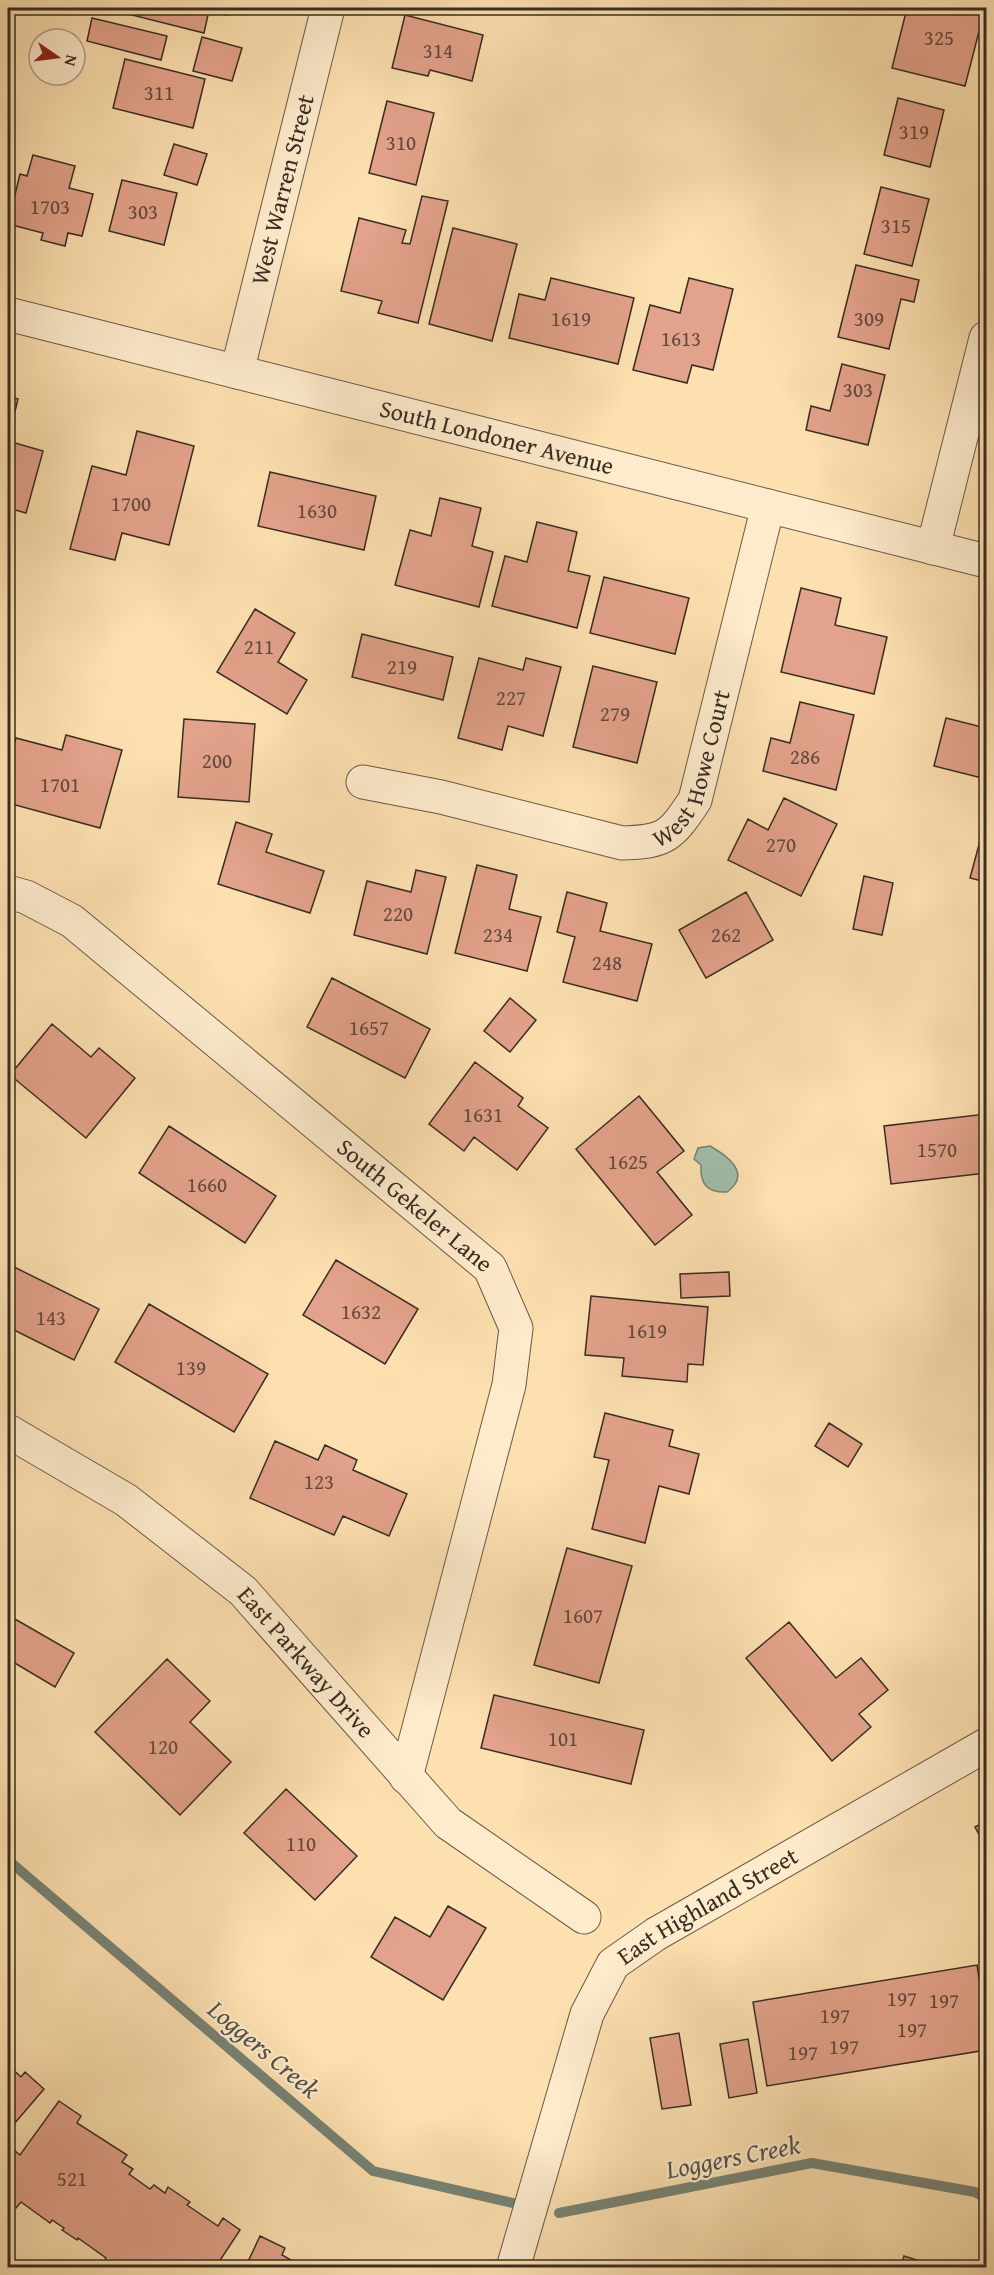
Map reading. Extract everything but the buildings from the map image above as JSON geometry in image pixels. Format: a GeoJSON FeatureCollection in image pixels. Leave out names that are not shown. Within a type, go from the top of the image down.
{"type":"FeatureCollection","features":[{"type":"Feature","properties":{"kind":"street","name":"West Warren Street"},"geometry":{"type":"LineString","coordinates":[[237,372],[328,8]]}},
{"type":"Feature","properties":{"kind":"street","name":"South Londoner Avenue"},"geometry":{"type":"LineString","coordinates":[[8,314],[987,561]]}},
{"type":"Feature","properties":{"kind":"street"},"geometry":{"type":"LineString","coordinates":[[933,548],[987,338]]}},
{"type":"Feature","properties":{"kind":"street","name":"West Howe Court"},"geometry":{"type":"LineString","coordinates":[[363,782],[441,797],[622,843],[646,843],[668,836],[695,800],[768,506]]}},
{"type":"Feature","properties":{"kind":"street","name":"South Gekeler Lane"},"geometry":{"type":"LineString","coordinates":[[8,892],[26,897],[72,921],[490,1268],[516,1328],[509,1385],[406,1777]]}},
{"type":"Feature","properties":{"kind":"street","name":"East Parkway Drive"},"geometry":{"type":"LineString","coordinates":[[8,1431],[126,1500],[243,1591],[448,1823],[584,1917]]}},
{"type":"Feature","properties":{"kind":"street","name":"East Highland Street"},"geometry":{"type":"LineString","coordinates":[[513,2268],[587,2014],[613,1964],[656,1934],[987,1745]]}},
{"type":"Feature","properties":{"kind":"shaded area"},"geometry":{"type":"Polygon","coordinates":[[[710,1146],[735,1166],[737,1179],[727,1192],[714,1191],[706,1186],[702,1177],[701,1165],[694,1159],[698,1148],[710,1146]]]}},
{"type":"Feature","properties":{"kind":"waterway","name":"Loggers Creek"},"geometry":{"type":"LineString","coordinates":[[8,1860],[373,2171],[526,2206]]}},
{"type":"Feature","properties":{"kind":"waterway","name":"Loggers Creek"},"geometry":{"type":"LineString","coordinates":[[559,2213],[812,2163],[975,2192],[986,2198]]}}]}
